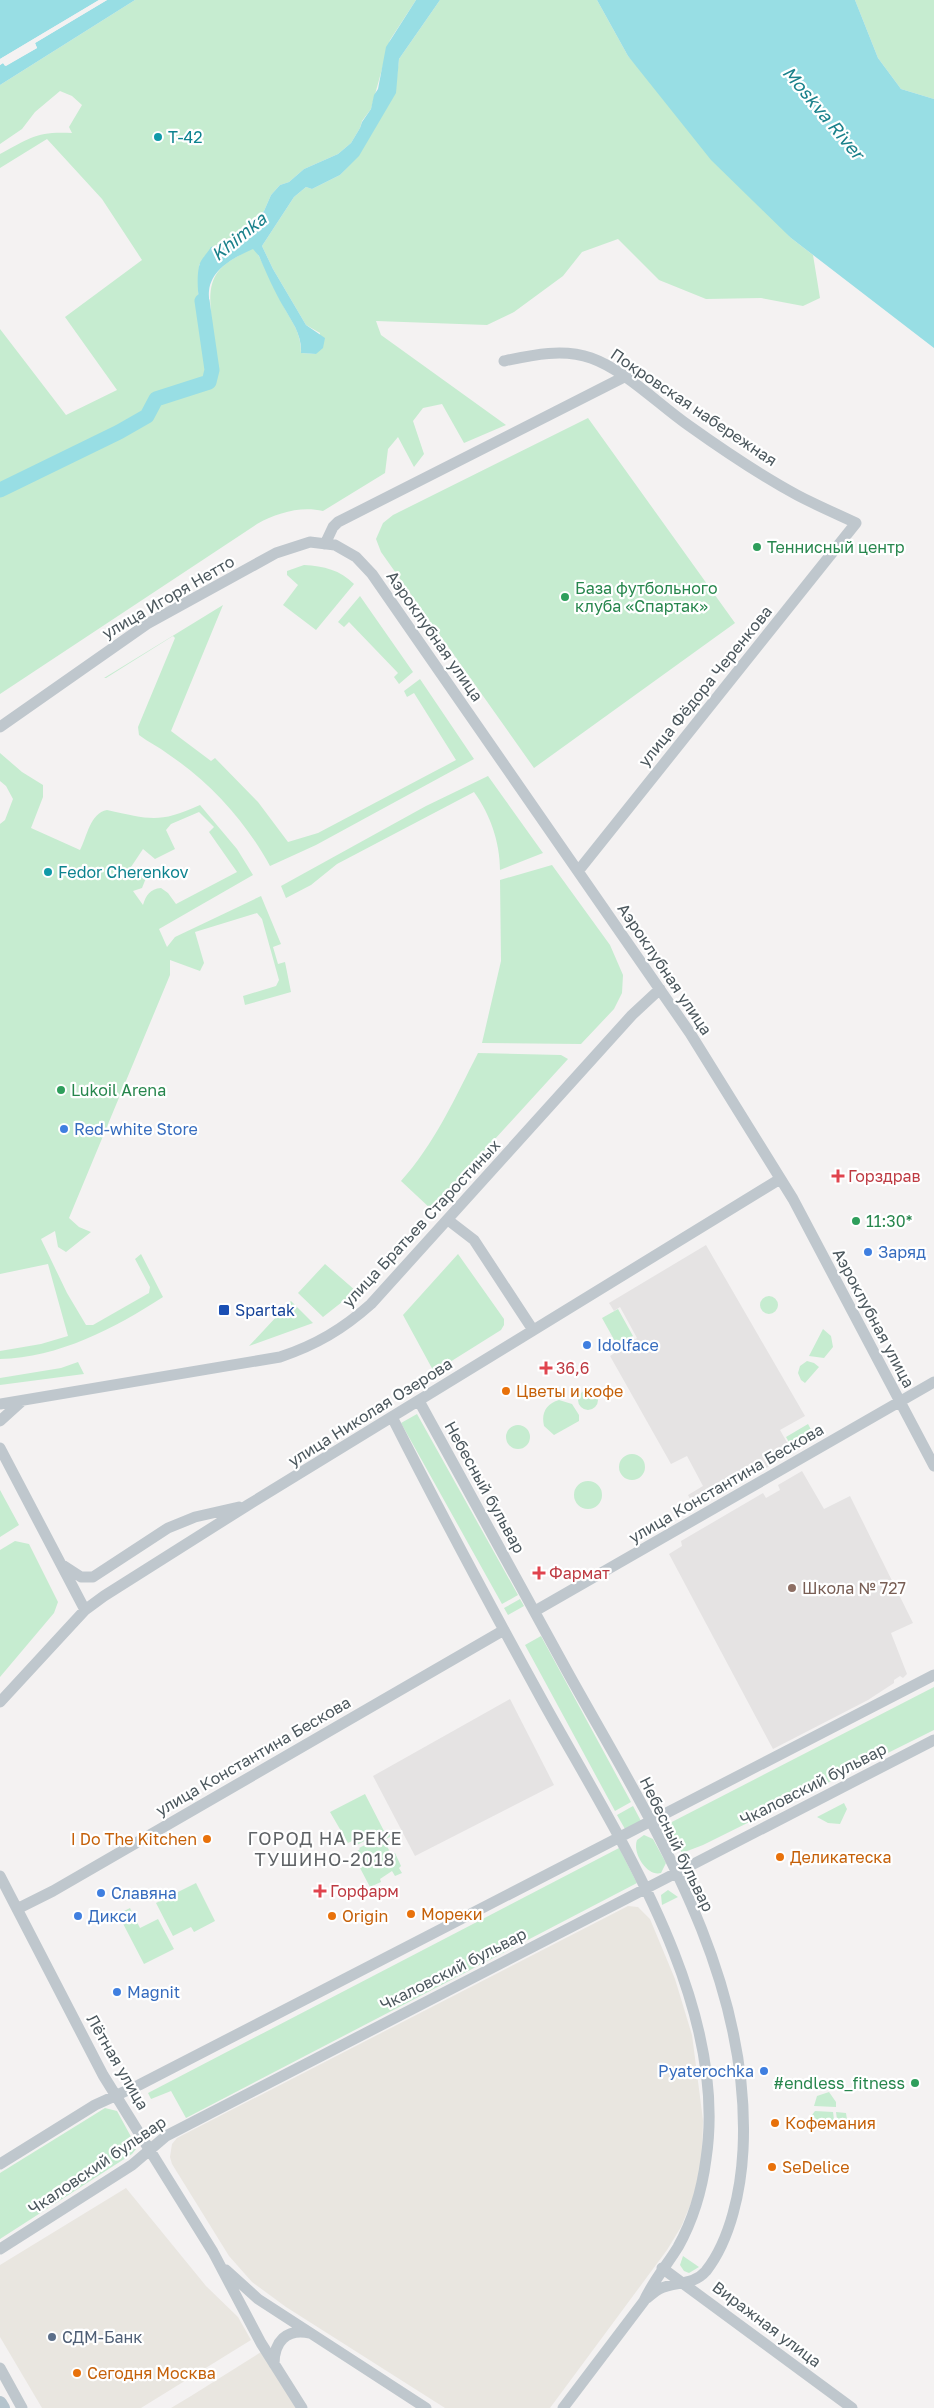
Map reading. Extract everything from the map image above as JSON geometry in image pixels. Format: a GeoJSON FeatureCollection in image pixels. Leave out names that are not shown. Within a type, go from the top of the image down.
{"type":"FeatureCollection","features":[{"type":"Feature","properties":{"kind":"main road"},"geometry":{"type":"LineString","coordinates":[[0,2404],[3,2408]]}},
{"type":"Feature","properties":{"kind":"street","name":"Покровская набережная"},"geometry":{"type":"LineString","coordinates":[[504,360],[533,354],[561,352],[583,356],[611,368],[687,424],[746,464],[797,495],[856,523]]}},
{"type":"Feature","properties":{"kind":"street"},"geometry":{"type":"LineString","coordinates":[[325,544],[333,527],[338,522],[624,377]]}},
{"type":"Feature","properties":{"kind":"street","name":"улица Фёдора Черенкова"},"geometry":{"type":"LineString","coordinates":[[579,870],[856,523]]}},
{"type":"Feature","properties":{"kind":"street","name":"Аэроклубная улица"},"geometry":{"type":"LineString","coordinates":[[310,542],[335,545],[356,557],[372,574],[660,989],[793,1199],[934,1466]]}},
{"type":"Feature","properties":{"kind":"street","name":"улица Игоря Нетто"},"geometry":{"type":"LineString","coordinates":[[0,727],[147,624],[276,553],[310,542]]}},
{"type":"Feature","properties":{"kind":"street","name":"улица Братьев Старостиных"},"geometry":{"type":"LineString","coordinates":[[0,1404],[272,1358],[318,1343],[344,1327],[371,1304],[632,1014],[660,989]]}},
{"type":"Feature","properties":{"kind":"street","name":"улица Николая Озерова"},"geometry":{"type":"LineString","coordinates":[[0,1702],[85,1610],[248,1505],[780,1179]]}},
{"type":"Feature","properties":{"kind":"street"},"geometry":{"type":"LineString","coordinates":[[448,1220],[474,1240],[533,1330]]}},
{"type":"Feature","properties":{"kind":"street","name":"улица Константина Бескова"},"geometry":{"type":"LineString","coordinates":[[535,1611],[934,1382]]}},
{"type":"Feature","properties":{"kind":"street"},"geometry":{"type":"LineString","coordinates":[[0,1420],[22,1401]]}},
{"type":"Feature","properties":{"kind":"street","name":"Небесный бульвар"},"geometry":{"type":"LineString","coordinates":[[419,1401],[651,1822],[676,1873],[715,1964],[729,2008],[742,2088],[744,2129],[741,2183],[733,2214],[708,2269],[700,2277],[685,2284],[658,2289],[644,2301]]}},
{"type":"Feature","properties":{"kind":"street","name":"Небесный бульвар"},"geometry":{"type":"LineString","coordinates":[[392,1417],[504,1630],[645,1889],[666,1936],[696,2016],[706,2064],[709,2097],[706,2157],[701,2188],[690,2223],[677,2249],[662,2268],[644,2301],[563,2408]]}},
{"type":"Feature","properties":{"kind":"street"},"geometry":{"type":"LineString","coordinates":[[0,1448],[85,1610]]}},
{"type":"Feature","properties":{"kind":"street"},"geometry":{"type":"LineString","coordinates":[[61,1564],[81,1577],[93,1577],[168,1528],[195,1517],[248,1505]]}},
{"type":"Feature","properties":{"kind":"street","name":"улица Константина Бескова"},"geometry":{"type":"LineString","coordinates":[[17,1909],[53,1891],[504,1630]]}},
{"type":"Feature","properties":{"kind":"street"},"geometry":{"type":"LineString","coordinates":[[0,2164],[95,2105],[618,1839],[934,1675]]}},
{"type":"Feature","properties":{"kind":"street","name":"Чкаловский бульвар"},"geometry":{"type":"LineString","coordinates":[[0,2249],[132,2165],[166,2136],[934,1740]]}},
{"type":"Feature","properties":{"kind":"street","name":"Лётная улица"},"geometry":{"type":"LineString","coordinates":[[0,1876],[103,2075],[213,2252],[262,2343],[302,2408]]}},
{"type":"Feature","properties":{"kind":"street"},"geometry":{"type":"LineString","coordinates":[[213,2252],[229,2273],[258,2299],[426,2408]]}},
{"type":"Feature","properties":{"kind":"street","name":"Виражная улица"},"geometry":{"type":"LineString","coordinates":[[662,2268],[852,2408]]}},
{"type":"Feature","properties":{"kind":"street"},"geometry":{"type":"LineString","coordinates":[[274,2364],[274,2353],[279,2342],[289,2333],[301,2331],[312,2334]]}},
{"type":"Feature","properties":{"kind":"street"},"geometry":{"type":"LineString","coordinates":[[0,2368],[22,2408]]}},
{"type":"Feature","properties":{"kind":"shaded area"},"geometry":{"type":"Polygon","coordinates":[[[706,1245],[805,1416],[780,1430],[793,1453],[695,1508],[688,1495],[703,1486],[687,1456],[671,1464],[610,1356],[637,1338],[620,1307],[614,1311],[609,1303],[706,1245]]]}},
{"type":"Feature","properties":{"kind":"shaded area","name":"Школа № 727"},"geometry":{"type":"Polygon","coordinates":[[[802,1471],[824,1509],[850,1496],[913,1623],[891,1633],[907,1674],[903,1678],[900,1676],[894,1680],[894,1683],[868,1700],[773,1749],[669,1554],[682,1546],[681,1541],[763,1493],[766,1498],[780,1490],[778,1485],[802,1471]]]}},
{"type":"Feature","properties":{"kind":"shaded area"},"geometry":{"type":"Polygon","coordinates":[[[510,1699],[554,1785],[415,1856],[373,1776],[510,1699]]]}},
{"type":"Feature","properties":{"kind":"shaded area"},"geometry":{"type":"Polygon","coordinates":[[[628,1906],[638,1907],[650,1919],[675,1979],[692,2035],[703,2120],[702,2163],[692,2201],[681,2227],[667,2250],[550,2408],[445,2408],[286,2307],[252,2282],[229,2256],[172,2164],[170,2157],[172,2144],[177,2138],[628,1906]]]}},
{"type":"Feature","properties":{"kind":"shaded area"},"geometry":{"type":"Polygon","coordinates":[[[126,2188],[206,2286],[238,2317],[251,2340],[141,2408],[42,2408],[0,2337],[0,2265],[126,2188]]]}},
{"type":"Feature","properties":{"kind":"shaded area"},"geometry":{"type":"Polygon","coordinates":[[[261,2352],[296,2408],[171,2408],[191,2396],[261,2352]]]}},
{"type":"Feature","properties":{"kind":"green space"},"geometry":{"type":"Polygon","coordinates":[[[135,0],[416,0],[390,40],[371,109],[362,121],[351,143],[338,154],[304,169],[289,182],[280,185],[271,195],[264,211],[239,236],[221,245],[215,245],[199,265],[198,296],[211,312],[211,288],[218,272],[224,265],[253,248],[260,257],[295,326],[301,345],[301,353],[316,354],[320,333],[306,325],[273,269],[262,246],[294,197],[306,187],[312,189],[340,175],[358,156],[395,93],[399,59],[440,0],[597,0],[628,56],[791,238],[813,255],[820,298],[803,306],[761,298],[706,299],[659,280],[618,239],[582,252],[563,276],[514,312],[487,325],[376,321],[381,335],[506,425],[464,443],[442,404],[423,408],[413,421],[424,454],[414,467],[398,437],[388,449],[385,473],[323,511],[306,509],[289,511],[257,524],[0,694],[0,329],[66,415],[117,390],[65,317],[142,260],[102,199],[47,139],[0,168],[0,154],[27,140],[50,133],[72,133],[69,127],[82,105],[72,96],[60,91],[35,112],[22,129],[0,144],[0,85],[135,0]]]}},
{"type":"Feature","properties":{"kind":"green space"},"geometry":{"type":"Polygon","coordinates":[[[855,0],[934,0],[934,99],[901,89],[878,58],[855,0]]]}},
{"type":"Feature","properties":{"kind":"green space","name":"База футбольного клуба «Спартак»"},"geometry":{"type":"Polygon","coordinates":[[[588,418],[735,623],[534,768],[381,552],[376,539],[383,523],[393,515],[588,418]]]}},
{"type":"Feature","properties":{"kind":"green space"},"geometry":{"type":"Polygon","coordinates":[[[304,565],[318,566],[331,570],[343,575],[354,584],[316,630],[283,605],[298,585],[287,575],[287,571],[304,565]]]}},
{"type":"Feature","properties":{"kind":"green space"},"geometry":{"type":"Polygon","coordinates":[[[360,596],[413,672],[399,684],[394,677],[398,673],[349,622],[344,627],[338,622],[360,596]]]}},
{"type":"Feature","properties":{"kind":"green space"},"geometry":{"type":"Polygon","coordinates":[[[223,605],[171,731],[211,761],[215,758],[258,802],[288,842],[318,833],[456,760],[414,693],[407,697],[404,691],[420,679],[474,759],[316,845],[270,866],[250,834],[212,790],[165,751],[139,735],[138,727],[175,638],[173,636],[104,678],[223,605]]]}},
{"type":"Feature","properties":{"kind":"green space","name":"Lukoil Arena"},"geometry":{"type":"Polygon","coordinates":[[[0,753],[22,772],[43,785],[43,797],[31,828],[80,850],[90,826],[101,812],[107,810],[154,818],[174,815],[200,805],[237,849],[253,875],[159,929],[167,947],[175,937],[261,896],[281,944],[273,947],[278,964],[285,962],[291,992],[245,1005],[243,996],[276,986],[279,980],[262,919],[257,913],[195,932],[204,963],[200,971],[170,960],[170,975],[69,1218],[79,1227],[91,1232],[66,1252],[58,1247],[55,1231],[41,1239],[67,1293],[86,1325],[93,1325],[149,1293],[150,1287],[135,1259],[141,1254],[163,1297],[106,1330],[64,1347],[22,1357],[0,1359],[0,1351],[41,1344],[68,1336],[48,1264],[0,1274],[0,824],[5,820],[13,799],[6,786],[0,781],[0,753]],[[199,812],[171,824],[166,830],[175,849],[155,859],[143,849],[131,867],[146,878],[142,888],[133,891],[143,905],[151,891],[161,888],[168,893],[176,904],[237,872],[209,832],[214,827],[199,812]]]}},
{"type":"Feature","properties":{"kind":"green space"},"geometry":{"type":"Polygon","coordinates":[[[488,776],[543,853],[500,870],[500,860],[493,829],[485,810],[474,792],[337,864],[311,885],[286,898],[281,886],[426,806],[488,776]]]}},
{"type":"Feature","properties":{"kind":"green space"},"geometry":{"type":"Polygon","coordinates":[[[552,865],[610,945],[623,975],[622,993],[614,1009],[581,1044],[482,1043],[501,961],[500,880],[552,865]]]}},
{"type":"Feature","properties":{"kind":"green space"},"geometry":{"type":"Polygon","coordinates":[[[478,1053],[561,1055],[568,1059],[431,1209],[401,1181],[434,1136],[478,1053]]]}},
{"type":"Feature","properties":{"kind":"green space"},"geometry":{"type":"Polygon","coordinates":[[[458,1254],[504,1319],[504,1325],[501,1330],[434,1372],[403,1315],[458,1254]]]}},
{"type":"Feature","properties":{"kind":"green space"},"geometry":{"type":"Polygon","coordinates":[[[325,1264],[356,1291],[323,1317],[298,1293],[325,1264]]]}},
{"type":"Feature","properties":{"kind":"green space"},"geometry":{"type":"Polygon","coordinates":[[[769,1296],[776,1298],[778,1305],[776,1312],[769,1314],[762,1312],[760,1305],[762,1298],[769,1296]]]}},
{"type":"Feature","properties":{"kind":"green space"},"geometry":{"type":"Polygon","coordinates":[[[291,1301],[313,1323],[249,1346],[291,1301]]]}},
{"type":"Feature","properties":{"kind":"green space"},"geometry":{"type":"Polygon","coordinates":[[[618,1309],[633,1336],[617,1345],[602,1318],[618,1309]]]}},
{"type":"Feature","properties":{"kind":"green space"},"geometry":{"type":"Polygon","coordinates":[[[823,1329],[831,1336],[833,1347],[824,1358],[809,1356],[823,1329]]]}},
{"type":"Feature","properties":{"kind":"green space"},"geometry":{"type":"Polygon","coordinates":[[[807,1361],[819,1367],[805,1383],[801,1380],[798,1373],[800,1366],[807,1361]]]}},
{"type":"Feature","properties":{"kind":"green space"},"geometry":{"type":"Polygon","coordinates":[[[78,1362],[84,1374],[0,1385],[0,1378],[61,1368],[78,1362]]]}},
{"type":"Feature","properties":{"kind":"green space"},"geometry":{"type":"Polygon","coordinates":[[[584,1390],[592,1390],[598,1396],[598,1404],[592,1410],[584,1410],[578,1404],[578,1396],[584,1390]]]}},
{"type":"Feature","properties":{"kind":"green space"},"geometry":{"type":"Polygon","coordinates":[[[559,1400],[572,1404],[579,1415],[579,1421],[554,1435],[544,1426],[543,1417],[548,1407],[559,1400]]]}},
{"type":"Feature","properties":{"kind":"green space"},"geometry":{"type":"Polygon","coordinates":[[[417,1414],[518,1595],[502,1604],[401,1423],[417,1414]]]}},
{"type":"Feature","properties":{"kind":"green space"},"geometry":{"type":"Polygon","coordinates":[[[808,1424],[815,1437],[793,1449],[786,1437],[808,1424]]]}},
{"type":"Feature","properties":{"kind":"green space"},"geometry":{"type":"Polygon","coordinates":[[[518,1425],[527,1428],[530,1437],[527,1446],[518,1449],[509,1446],[506,1437],[509,1428],[518,1425]]]}},
{"type":"Feature","properties":{"kind":"green space"},"geometry":{"type":"Polygon","coordinates":[[[632,1454],[641,1458],[645,1467],[641,1476],[632,1480],[623,1476],[619,1467],[623,1458],[632,1454]]]}},
{"type":"Feature","properties":{"kind":"green space"},"geometry":{"type":"Polygon","coordinates":[[[588,1481],[598,1485],[602,1495],[598,1505],[588,1509],[578,1505],[574,1495],[578,1485],[588,1481]]]}},
{"type":"Feature","properties":{"kind":"green space"},"geometry":{"type":"Polygon","coordinates":[[[0,1490],[19,1525],[0,1537],[0,1490]]]}},
{"type":"Feature","properties":{"kind":"green space"},"geometry":{"type":"Polygon","coordinates":[[[15,1541],[29,1544],[58,1602],[54,1613],[0,1677],[0,1550],[15,1541]]]}},
{"type":"Feature","properties":{"kind":"green space"},"geometry":{"type":"Polygon","coordinates":[[[520,1599],[524,1606],[508,1615],[504,1608],[520,1599]]]}},
{"type":"Feature","properties":{"kind":"green space"},"geometry":{"type":"Polygon","coordinates":[[[541,1636],[631,1802],[615,1811],[525,1645],[541,1636]]]}},
{"type":"Feature","properties":{"kind":"green space"},"geometry":{"type":"Polygon","coordinates":[[[934,1687],[934,1730],[703,1845],[682,1853],[666,1825],[934,1687]]]}},
{"type":"Feature","properties":{"kind":"green space"},"geometry":{"type":"Polygon","coordinates":[[[365,1794],[384,1831],[355,1846],[352,1841],[348,1843],[330,1812],[365,1794]]]}},
{"type":"Feature","properties":{"kind":"green space"},"geometry":{"type":"Polygon","coordinates":[[[844,1803],[847,1809],[840,1824],[828,1823],[817,1817],[844,1803]]]}},
{"type":"Feature","properties":{"kind":"green space"},"geometry":{"type":"Polygon","coordinates":[[[633,1806],[641,1821],[625,1829],[617,1815],[633,1806]]]}},
{"type":"Feature","properties":{"kind":"green space"},"geometry":{"type":"Polygon","coordinates":[[[391,1832],[392,1836],[384,1840],[391,1854],[395,1853],[402,1873],[395,1876],[392,1871],[380,1879],[381,1882],[370,1887],[360,1868],[364,1866],[356,1852],[359,1848],[391,1832]]]}},
{"type":"Feature","properties":{"kind":"green space"},"geometry":{"type":"Polygon","coordinates":[[[644,1835],[653,1839],[666,1863],[661,1873],[656,1873],[646,1868],[639,1857],[636,1845],[637,1840],[644,1835]]]}},
{"type":"Feature","properties":{"kind":"green space"},"geometry":{"type":"Polygon","coordinates":[[[619,1848],[637,1883],[186,2118],[171,2091],[151,2099],[148,2093],[619,1848]]]}},
{"type":"Feature","properties":{"kind":"green space"},"geometry":{"type":"Polygon","coordinates":[[[196,1883],[215,1921],[194,1932],[191,1927],[173,1936],[156,1903],[196,1883]]]}},
{"type":"Feature","properties":{"kind":"green space"},"geometry":{"type":"Polygon","coordinates":[[[668,1890],[678,1897],[662,1905],[661,1895],[668,1890]]]}},
{"type":"Feature","properties":{"kind":"green space"},"geometry":{"type":"Polygon","coordinates":[[[130,1908],[140,1928],[158,1919],[174,1949],[144,1964],[118,1914],[130,1908]]]}},
{"type":"Feature","properties":{"kind":"green space"},"geometry":{"type":"Polygon","coordinates":[[[829,2092],[836,2102],[836,2107],[814,2106],[817,2096],[829,2092]]]}},
{"type":"Feature","properties":{"kind":"green space"},"geometry":{"type":"Polygon","coordinates":[[[105,2108],[117,2111],[135,2144],[136,2149],[132,2154],[0,2239],[0,2173],[105,2108]]]}},
{"type":"Feature","properties":{"kind":"green space"},"geometry":{"type":"Polygon","coordinates":[[[815,2111],[833,2112],[835,2127],[820,2128],[812,2121],[812,2115],[815,2111]]]}},
{"type":"Feature","properties":{"kind":"green space"},"geometry":{"type":"Polygon","coordinates":[[[836,2112],[846,2113],[848,2126],[838,2127],[836,2112]]]}},
{"type":"Feature","properties":{"kind":"green space"},"geometry":{"type":"Polygon","coordinates":[[[683,2256],[699,2267],[689,2273],[684,2271],[680,2265],[683,2256]]]}},
{"type":"Feature","properties":{"kind":"water"},"geometry":{"type":"Polygon","coordinates":[[[0,0],[99,0],[0,59],[0,0]]]}},
{"type":"Feature","properties":{"kind":"water"},"geometry":{"type":"Polygon","coordinates":[[[107,0],[135,0],[0,85],[0,65],[3,63],[6,66],[37,48],[35,43],[107,0]]]}},
{"type":"Feature","properties":{"kind":"water"},"geometry":{"type":"Polygon","coordinates":[[[416,0],[440,0],[399,59],[396,93],[359,156],[340,175],[312,189],[306,187],[294,197],[262,246],[273,269],[306,325],[325,338],[323,348],[316,354],[301,353],[300,340],[296,328],[276,294],[259,256],[253,249],[232,260],[214,276],[209,291],[209,319],[203,321],[198,284],[200,263],[211,247],[221,245],[239,236],[264,211],[271,195],[280,185],[289,182],[304,169],[338,154],[351,143],[371,109],[374,95],[378,89],[386,47],[416,0]]]}},
{"type":"Feature","properties":{"kind":"water","name":"Moskva River"},"geometry":{"type":"Polygon","coordinates":[[[597,0],[855,0],[878,58],[901,89],[934,99],[934,348],[791,238],[711,160],[628,56],[597,0]]]}},
{"type":"Feature","properties":{"kind":"pier"},"geometry":{"type":"Polygon","coordinates":[[[99,0],[107,0],[35,43],[37,48],[5,66],[3,63],[0,65],[0,59],[99,0]],[[33,43],[3,60],[6,63],[34,47],[33,43]]]}},
{"type":"Feature","properties":{"kind":"waterway","name":"Khimka"},"geometry":{"type":"LineString","coordinates":[[0,490],[119,432],[147,416],[156,399],[209,382],[212,370],[202,301]]}},
{"type":"Feature","properties":{"kind":"place","name":"Т-42"},"geometry":{"type":"Point","coordinates":[158,137]}},
{"type":"Feature","properties":{"kind":"place","name":"Теннисный центр"},"geometry":{"type":"Point","coordinates":[757,547]}},
{"type":"Feature","properties":{"kind":"place","name":"База футбольного клуба «Спартак»"},"geometry":{"type":"Point","coordinates":[565,597]}},
{"type":"Feature","properties":{"kind":"place","name":"Fedor Cherenkov"},"geometry":{"type":"Point","coordinates":[48,872]}},
{"type":"Feature","properties":{"kind":"place","name":"Lukoil Arena"},"geometry":{"type":"Point","coordinates":[61,1090]}},
{"type":"Feature","properties":{"kind":"place","name":"Red-white Store"},"geometry":{"type":"Point","coordinates":[64,1129]}},
{"type":"Feature","properties":{"kind":"place","name":"Горздрав"},"geometry":{"type":"Point","coordinates":[838,1176]}},
{"type":"Feature","properties":{"kind":"place","name":"11:30*"},"geometry":{"type":"Point","coordinates":[856,1221]}},
{"type":"Feature","properties":{"kind":"place","name":"Заряд"},"geometry":{"type":"Point","coordinates":[868,1252]}},
{"type":"Feature","properties":{"kind":"place","name":"Spartak"},"geometry":{"type":"Point","coordinates":[224,1310]}},
{"type":"Feature","properties":{"kind":"place","name":"Idolface"},"geometry":{"type":"Point","coordinates":[587,1345]}},
{"type":"Feature","properties":{"kind":"place","name":"36,6"},"geometry":{"type":"Point","coordinates":[546,1368]}},
{"type":"Feature","properties":{"kind":"place","name":"Цветы и кофе"},"geometry":{"type":"Point","coordinates":[506,1391]}},
{"type":"Feature","properties":{"kind":"place","name":"Фармат"},"geometry":{"type":"Point","coordinates":[539,1573]}},
{"type":"Feature","properties":{"kind":"place","name":"Школа № 727"},"geometry":{"type":"Point","coordinates":[792,1588]}},
{"type":"Feature","properties":{"kind":"place","name":"I Do The Kitchen"},"geometry":{"type":"Point","coordinates":[207,1839]}},
{"type":"Feature","properties":{"kind":"place","name":"Деликатеска"},"geometry":{"type":"Point","coordinates":[780,1857]}},
{"type":"Feature","properties":{"kind":"place","name":"Горфарм"},"geometry":{"type":"Point","coordinates":[320,1891]}},
{"type":"Feature","properties":{"kind":"place","name":"Славяна"},"geometry":{"type":"Point","coordinates":[101,1893]}},
{"type":"Feature","properties":{"kind":"place","name":"Мореки"},"geometry":{"type":"Point","coordinates":[411,1914]}},
{"type":"Feature","properties":{"kind":"place","name":"Дикси"},"geometry":{"type":"Point","coordinates":[78,1916]}},
{"type":"Feature","properties":{"kind":"place","name":"Origin"},"geometry":{"type":"Point","coordinates":[332,1916]}},
{"type":"Feature","properties":{"kind":"place","name":"Magnit"},"geometry":{"type":"Point","coordinates":[117,1992]}},
{"type":"Feature","properties":{"kind":"place","name":"Pyaterochka"},"geometry":{"type":"Point","coordinates":[764,2071]}},
{"type":"Feature","properties":{"kind":"place","name":"#endless_fitness"},"geometry":{"type":"Point","coordinates":[915,2083]}},
{"type":"Feature","properties":{"kind":"place","name":"Кофемания"},"geometry":{"type":"Point","coordinates":[775,2123]}},
{"type":"Feature","properties":{"kind":"place","name":"SeDelice"},"geometry":{"type":"Point","coordinates":[772,2167]}},
{"type":"Feature","properties":{"kind":"place","name":"СДМ-Банк"},"geometry":{"type":"Point","coordinates":[52,2337]}},
{"type":"Feature","properties":{"kind":"place","name":"Сегодня Москва"},"geometry":{"type":"Point","coordinates":[77,2373]}},
{"type":"Feature","properties":{"kind":"district","name":"ГОРОД НА РЕКЕ ТУШИНО-2018"},"geometry":{"type":"Point","coordinates":[325,1849]}}]}
